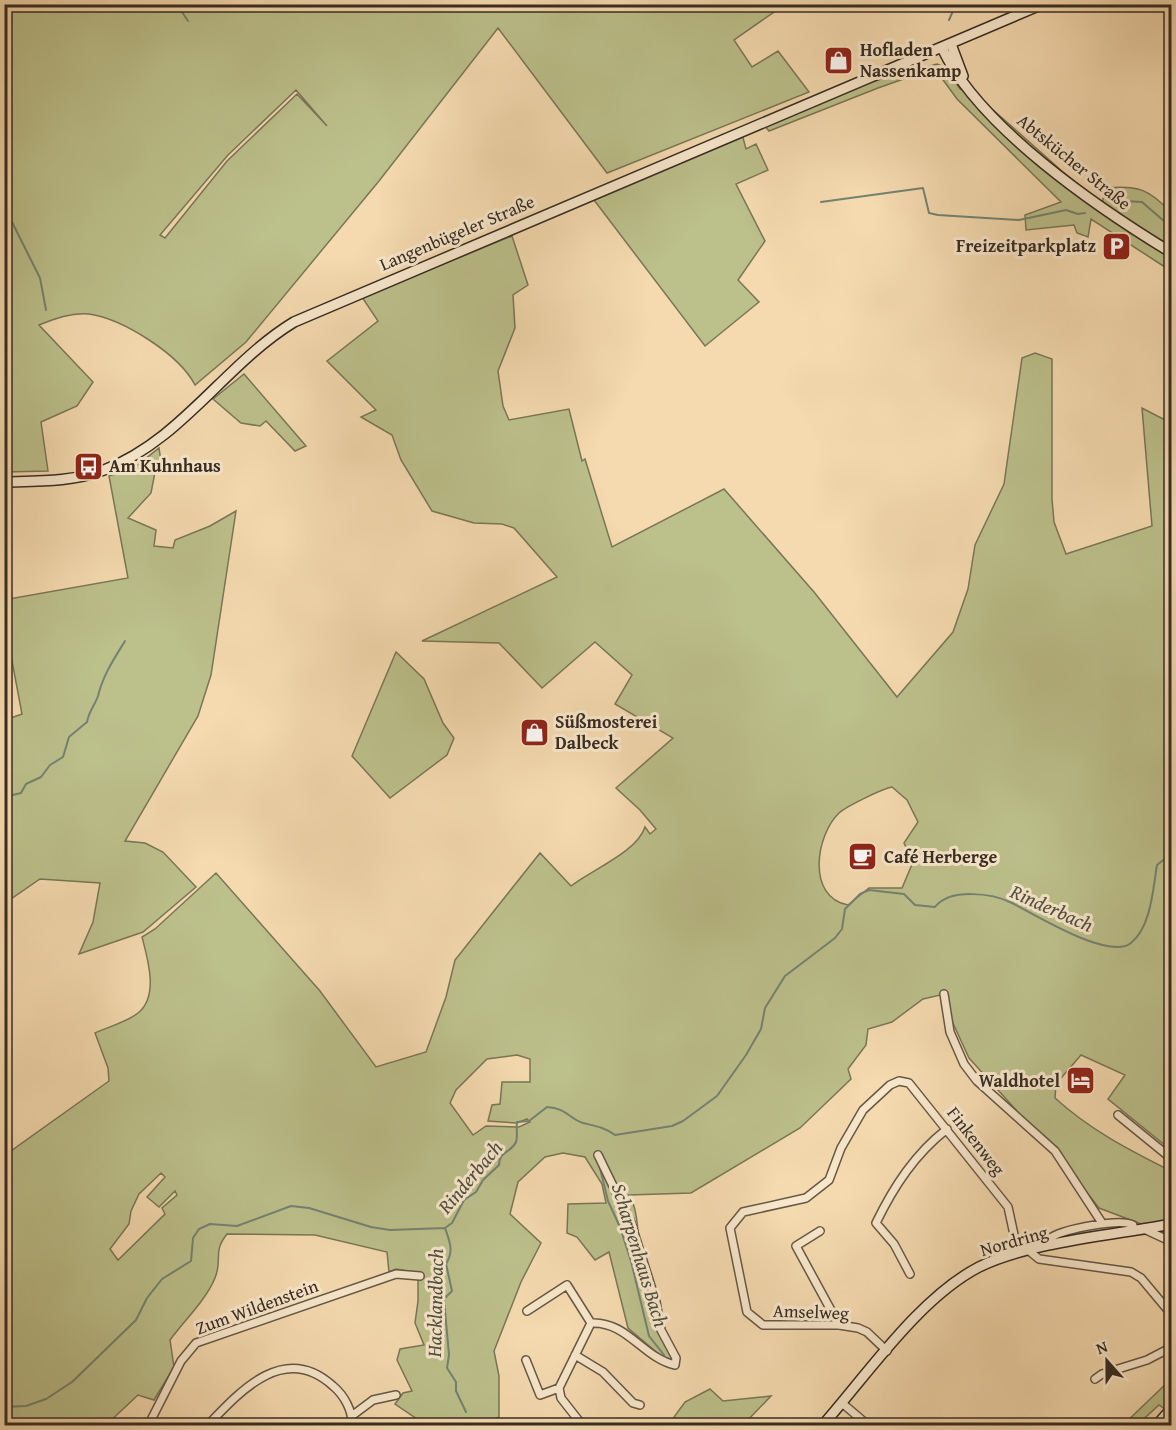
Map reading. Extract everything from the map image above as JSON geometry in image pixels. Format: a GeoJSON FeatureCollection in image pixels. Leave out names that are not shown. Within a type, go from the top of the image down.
{"type":"FeatureCollection","features":[{"type":"Feature","properties":{"kind":"main road","name":"Langenbügeler Straße"},"geometry":{"type":"LineString","coordinates":[[4,482],[79,477],[102,471],[135,456],[168,432],[250,353],[294,321],[1043,4]]}},
{"type":"Feature","properties":{"kind":"main road","name":"Abtskücher Straße"},"geometry":{"type":"LineString","coordinates":[[947,46],[949,62],[996,121],[1071,185],[1118,219],[1172,253]]}},
{"type":"Feature","properties":{"kind":"main road","name":"Abtskücher Straße"},"geometry":{"type":"LineString","coordinates":[[947,46],[966,86]]}},
{"type":"Feature","properties":{"kind":"main road"},"geometry":{"type":"LineString","coordinates":[[924,56],[949,62]]}},
{"type":"Feature","properties":{"kind":"main road","name":"Nordring"},"geometry":{"type":"LineString","coordinates":[[822,1425],[944,1289],[978,1268],[1028,1250],[1172,1224]]}},
{"type":"Feature","properties":{"kind":"main road"},"geometry":{"type":"LineString","coordinates":[[1156,1425],[1172,1408]]}},
{"type":"Feature","properties":{"kind":"street"},"geometry":{"type":"LineString","coordinates":[[944,994],[950,1032],[964,1064],[977,1081],[1055,1150],[1102,1223]]}},
{"type":"Feature","properties":{"kind":"street","name":"Finkenweg"},"geometry":{"type":"LineString","coordinates":[[882,1092],[899,1081],[909,1083],[1008,1207],[1018,1253]]}},
{"type":"Feature","properties":{"kind":"street","name":"Amselweg"},"geometry":{"type":"LineString","coordinates":[[882,1092],[863,1110],[851,1128],[829,1180],[806,1198],[743,1212],[730,1228],[747,1312],[763,1325],[838,1325],[867,1332],[887,1351]]}},
{"type":"Feature","properties":{"kind":"street"},"geometry":{"type":"LineString","coordinates":[[1118,1116],[1172,1159]]}},
{"type":"Feature","properties":{"kind":"street"},"geometry":{"type":"LineString","coordinates":[[910,1274],[894,1244],[876,1223],[886,1202],[919,1153],[947,1129]]}},
{"type":"Feature","properties":{"kind":"street"},"geometry":{"type":"LineString","coordinates":[[591,1323],[603,1323],[628,1334],[666,1363],[675,1365],[676,1358],[661,1330],[656,1302],[631,1223],[598,1155]]}},
{"type":"Feature","properties":{"kind":"street"},"geometry":{"type":"LineString","coordinates":[[1039,1248],[1056,1235],[1102,1223],[1128,1222],[1133,1225],[1134,1231]]}},
{"type":"Feature","properties":{"kind":"street"},"geometry":{"type":"LineString","coordinates":[[1144,1229],[1172,1242]]}},
{"type":"Feature","properties":{"kind":"street"},"geometry":{"type":"LineString","coordinates":[[820,1231],[796,1246],[838,1325]]}},
{"type":"Feature","properties":{"kind":"street"},"geometry":{"type":"LineString","coordinates":[[1028,1250],[1039,1259],[1131,1272],[1141,1278],[1172,1315]]}},
{"type":"Feature","properties":{"kind":"street","name":"Zum Wildenstein"},"geometry":{"type":"LineString","coordinates":[[148,1425],[181,1361],[196,1343],[396,1274],[420,1276]]}},
{"type":"Feature","properties":{"kind":"street"},"geometry":{"type":"LineString","coordinates":[[527,1311],[567,1285],[591,1323]]}},
{"type":"Feature","properties":{"kind":"street"},"geometry":{"type":"LineString","coordinates":[[583,1425],[561,1398],[559,1388],[591,1323]]}},
{"type":"Feature","properties":{"kind":"street"},"geometry":{"type":"LineString","coordinates":[[1095,1379],[1102,1374],[1147,1360],[1172,1347]]}},
{"type":"Feature","properties":{"kind":"street"},"geometry":{"type":"LineString","coordinates":[[575,1355],[603,1372],[633,1403],[640,1406]]}},
{"type":"Feature","properties":{"kind":"street"},"geometry":{"type":"LineString","coordinates":[[526,1360],[540,1395],[559,1388]]}},
{"type":"Feature","properties":{"kind":"street"},"geometry":{"type":"LineString","coordinates":[[207,1425],[247,1387],[270,1372],[286,1368],[303,1368],[322,1375],[339,1391],[353,1415],[352,1425]]}},
{"type":"Feature","properties":{"kind":"street"},"geometry":{"type":"LineString","coordinates":[[353,1415],[374,1400],[396,1395]]}},
{"type":"Feature","properties":{"kind":"street"},"geometry":{"type":"LineString","coordinates":[[842,1403],[869,1425]]}},
{"type":"Feature","properties":{"kind":"green space"},"geometry":{"type":"Polygon","coordinates":[[[4,5],[768,5],[774,12],[734,40],[752,67],[778,51],[809,92],[607,173],[498,28],[379,181],[246,342],[195,385],[187,373],[163,350],[133,330],[103,317],[76,314],[39,325],[93,382],[77,406],[41,422],[48,471],[5,472],[4,5]],[[296,90],[228,155],[160,235],[165,238],[227,161],[297,94],[327,126],[296,90]]]}},
{"type":"Feature","properties":{"kind":"green space"},"geometry":{"type":"Polygon","coordinates":[[[937,64],[946,68],[960,89],[983,101],[1063,172],[1102,203],[1106,188],[1126,187],[1142,190],[1163,205],[1171,213],[1171,271],[1091,219],[1088,237],[1077,233],[1074,225],[1026,230],[1025,215],[1061,202],[957,99],[938,73],[929,70],[769,131],[764,125],[856,86],[937,64]]]}},
{"type":"Feature","properties":{"kind":"green space"},"geometry":{"type":"Polygon","coordinates":[[[742,134],[746,149],[756,144],[768,170],[736,184],[765,241],[738,280],[759,302],[705,346],[594,200],[742,134]]]}},
{"type":"Feature","properties":{"kind":"green space"},"geometry":{"type":"Polygon","coordinates":[[[512,236],[528,285],[513,295],[515,328],[498,371],[503,406],[509,420],[569,409],[582,461],[585,459],[612,547],[724,489],[814,592],[897,697],[953,632],[968,589],[975,545],[1004,484],[1022,358],[1035,353],[1052,359],[1052,499],[1054,522],[1066,554],[1152,526],[1142,408],[1171,423],[1171,1150],[1108,1099],[1125,1075],[1081,1055],[1056,1084],[1055,1098],[1096,1130],[1171,1171],[1171,1232],[1165,1233],[1099,1208],[1063,1162],[969,1058],[940,995],[923,999],[892,1022],[868,1029],[866,1045],[848,1069],[851,1079],[800,1128],[691,1193],[629,1195],[635,1208],[641,1254],[651,1294],[659,1321],[675,1359],[667,1361],[628,1328],[609,1252],[595,1260],[577,1237],[567,1233],[568,1204],[606,1203],[602,1184],[585,1157],[563,1153],[545,1157],[518,1182],[510,1214],[541,1243],[521,1282],[494,1351],[499,1376],[499,1417],[485,1425],[426,1425],[395,1404],[403,1393],[412,1391],[397,1360],[400,1349],[424,1345],[415,1323],[418,1273],[396,1269],[389,1272],[387,1252],[315,1235],[227,1234],[220,1246],[217,1271],[211,1286],[170,1340],[174,1367],[154,1400],[138,1395],[106,1425],[5,1425],[4,1156],[109,1081],[108,1068],[95,1033],[128,1019],[144,1006],[150,988],[150,977],[142,937],[155,929],[216,873],[320,991],[376,1067],[426,1052],[446,997],[455,960],[540,853],[571,886],[624,852],[640,836],[645,827],[650,834],[656,829],[640,810],[616,788],[673,738],[615,704],[632,675],[595,642],[542,688],[499,643],[422,641],[557,577],[514,528],[502,524],[474,523],[432,511],[401,460],[392,435],[361,417],[376,410],[327,361],[378,321],[362,297],[512,236]],[[892,787],[849,806],[831,823],[825,836],[819,864],[826,890],[835,900],[848,905],[869,888],[902,888],[913,862],[904,843],[918,822],[907,800],[892,787]],[[517,1055],[487,1059],[456,1090],[450,1103],[473,1135],[486,1126],[519,1127],[530,1122],[527,1119],[517,1123],[488,1121],[492,1105],[500,1104],[502,1082],[530,1082],[530,1059],[517,1055]],[[161,1173],[139,1194],[131,1211],[129,1224],[110,1249],[118,1260],[165,1214],[162,1208],[177,1195],[175,1191],[159,1207],[147,1197],[165,1177],[161,1173]]]}},
{"type":"Feature","properties":{"kind":"green space"},"geometry":{"type":"Polygon","coordinates":[[[244,374],[306,446],[295,451],[266,421],[260,426],[241,423],[213,399],[244,374]]]}},
{"type":"Feature","properties":{"kind":"green space"},"geometry":{"type":"Polygon","coordinates":[[[159,448],[161,461],[155,472],[151,493],[128,518],[156,530],[154,546],[173,548],[175,540],[210,526],[236,511],[211,675],[198,716],[125,841],[145,843],[163,852],[196,887],[143,932],[79,954],[93,922],[100,883],[40,879],[5,903],[5,720],[22,714],[5,624],[5,596],[9,599],[128,578],[109,476],[135,467],[159,448]]]}},
{"type":"Feature","properties":{"kind":"green space"},"geometry":{"type":"Polygon","coordinates":[[[396,652],[424,679],[443,723],[454,738],[447,755],[390,798],[352,756],[396,652]]]}},
{"type":"Feature","properties":{"kind":"green space"},"geometry":{"type":"Polygon","coordinates":[[[1171,1379],[1171,1425],[1152,1425],[1166,1410],[1159,1405],[1137,1425],[1122,1426],[1171,1379]]]}},
{"type":"Feature","properties":{"kind":"green space"},"geometry":{"type":"Polygon","coordinates":[[[710,1389],[723,1401],[771,1396],[745,1423],[746,1425],[686,1425],[674,1417],[685,1402],[710,1389]]]}},
{"type":"Feature","properties":{"kind":"waterway"},"geometry":{"type":"LineString","coordinates":[[168,4],[170,8],[182,12],[188,21]]}},
{"type":"Feature","properties":{"kind":"waterway"},"geometry":{"type":"LineString","coordinates":[[949,20],[956,4]]}},
{"type":"Feature","properties":{"kind":"waterway"},"geometry":{"type":"LineString","coordinates":[[821,202],[923,188],[929,213],[938,215],[1019,220],[1066,210],[1078,214],[1085,213]]}},
{"type":"Feature","properties":{"kind":"waterway"},"geometry":{"type":"LineString","coordinates":[[1112,200],[1120,198],[1123,201],[1142,202],[1172,228]]}},
{"type":"Feature","properties":{"kind":"waterway"},"geometry":{"type":"LineString","coordinates":[[4,206],[40,278],[46,310]]}},
{"type":"Feature","properties":{"kind":"waterway"},"geometry":{"type":"LineString","coordinates":[[4,797],[21,793],[26,784],[41,777],[50,765],[63,757],[69,737],[87,722],[106,674],[125,641]]}},
{"type":"Feature","properties":{"kind":"waterway","name":"Rinderbach"},"geometry":{"type":"LineString","coordinates":[[4,1407],[26,1406],[46,1399],[72,1382],[136,1320],[147,1298],[162,1279],[191,1261],[193,1238],[199,1229],[210,1224],[237,1226],[291,1206],[309,1208],[371,1227],[390,1230],[445,1228],[452,1223],[464,1200],[476,1192],[483,1180],[499,1165],[503,1154],[514,1146],[517,1140],[517,1122],[529,1121],[547,1107],[559,1109],[578,1121],[603,1128],[615,1135],[672,1126],[683,1121],[717,1096],[761,1029],[765,1008],[785,976],[835,938],[842,929],[845,909],[860,894],[869,890],[904,894],[915,905],[935,907],[942,901],[961,895],[994,897],[1012,903],[1089,941],[1120,947],[1131,943],[1143,927],[1150,907],[1157,865],[1172,853]]}},
{"type":"Feature","properties":{"kind":"waterway","name":"Scharpenhaus Bach"},"geometry":{"type":"LineString","coordinates":[[599,1164],[608,1201],[620,1227],[631,1261],[649,1336],[664,1355]]}},
{"type":"Feature","properties":{"kind":"waterway","name":"Hacklandbach"},"geometry":{"type":"LineString","coordinates":[[445,1228],[450,1246],[450,1255],[446,1264],[452,1291],[444,1299],[449,1355],[447,1368],[456,1382],[456,1391],[466,1412]]}},
{"type":"Feature","properties":{"kind":"place","name":"Hofladen Nassenkamp"},"geometry":{"type":"Point","coordinates":[839,60]}},
{"type":"Feature","properties":{"kind":"place","name":"Freizeitparkplatz"},"geometry":{"type":"Point","coordinates":[1117,246]}},
{"type":"Feature","properties":{"kind":"place","name":"Am Kuhnhaus"},"geometry":{"type":"Point","coordinates":[88,466]}},
{"type":"Feature","properties":{"kind":"place","name":"Süßmosterei Dalbeck"},"geometry":{"type":"Point","coordinates":[534,732]}},
{"type":"Feature","properties":{"kind":"place","name":"Café Herberge"},"geometry":{"type":"Point","coordinates":[863,857]}},
{"type":"Feature","properties":{"kind":"place","name":"Waldhotel"},"geometry":{"type":"Point","coordinates":[1081,1081]}}]}
